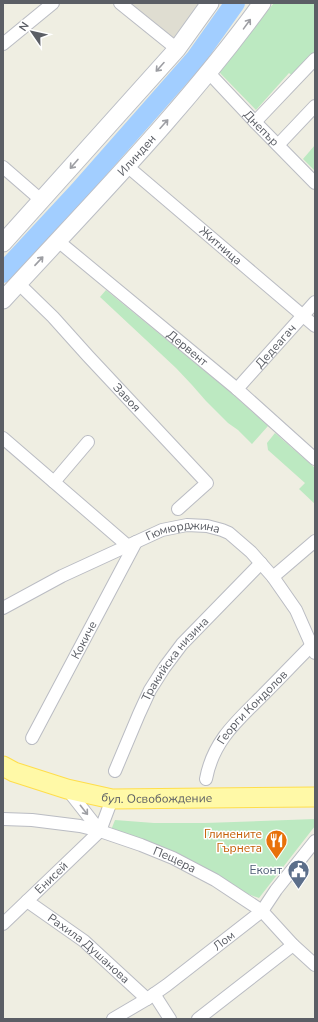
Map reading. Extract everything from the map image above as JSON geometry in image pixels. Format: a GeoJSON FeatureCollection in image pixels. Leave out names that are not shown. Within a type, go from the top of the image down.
{"type":"FeatureCollection","features":[{"type":"Feature","properties":{"kind":"main road"},"geometry":{"type":"LineString","coordinates":[[3,243],[177,49],[210,3]]}},
{"type":"Feature","properties":{"kind":"main road","name":"Илинден"},"geometry":{"type":"LineString","coordinates":[[3,300],[127,166],[209,73],[262,3]]}},
{"type":"Feature","properties":{"kind":"main road","name":"бул. Освобождение"},"geometry":{"type":"LineString","coordinates":[[3,766],[14,772],[67,788],[112,799],[315,797]]}},
{"type":"Feature","properties":{"kind":"street"},"geometry":{"type":"LineString","coordinates":[[3,44],[53,3]]}},
{"type":"Feature","properties":{"kind":"street"},"geometry":{"type":"LineString","coordinates":[[120,3],[177,49]]}},
{"type":"Feature","properties":{"kind":"street"},"geometry":{"type":"LineString","coordinates":[[255,122],[315,59]]}},
{"type":"Feature","properties":{"kind":"street","name":"Днепър"},"geometry":{"type":"LineString","coordinates":[[209,73],[315,183]]}},
{"type":"Feature","properties":{"kind":"street"},"geometry":{"type":"LineString","coordinates":[[278,145],[315,106]]}},
{"type":"Feature","properties":{"kind":"street","name":"Житница"},"geometry":{"type":"LineString","coordinates":[[127,166],[315,326]]}},
{"type":"Feature","properties":{"kind":"street"},"geometry":{"type":"LineString","coordinates":[[3,167],[42,200]]}},
{"type":"Feature","properties":{"kind":"street","name":"Дервент"},"geometry":{"type":"LineString","coordinates":[[58,241],[237,389],[315,459]]}},
{"type":"Feature","properties":{"kind":"street","name":"Завоя"},"geometry":{"type":"LineString","coordinates":[[18,283],[53,318],[208,483],[178,509]]}},
{"type":"Feature","properties":{"kind":"street","name":"Дедеагач"},"geometry":{"type":"LineString","coordinates":[[237,389],[315,302]]}},
{"type":"Feature","properties":{"kind":"street"},"geometry":{"type":"LineString","coordinates":[[3,438],[54,482],[132,544]]}},
{"type":"Feature","properties":{"kind":"street"},"geometry":{"type":"LineString","coordinates":[[54,482],[88,442]]}},
{"type":"Feature","properties":{"kind":"street","name":"Гюмюрджина"},"geometry":{"type":"LineString","coordinates":[[3,608],[62,576],[162,530],[187,525],[207,526],[229,533],[251,552],[274,577],[296,610],[313,649]]}},
{"type":"Feature","properties":{"kind":"street"},"geometry":{"type":"LineString","coordinates":[[274,577],[315,541]]}},
{"type":"Feature","properties":{"kind":"street","name":"Кокиче"},"geometry":{"type":"LineString","coordinates":[[32,738],[132,544]]}},
{"type":"Feature","properties":{"kind":"street","name":"Тракийска низина"},"geometry":{"type":"LineString","coordinates":[[115,771],[150,690],[164,668],[182,644],[261,564]]}},
{"type":"Feature","properties":{"kind":"street","name":"Георги Кондолов"},"geometry":{"type":"LineString","coordinates":[[206,779],[217,747],[230,729],[313,649]]}},
{"type":"Feature","properties":{"kind":"street"},"geometry":{"type":"LineString","coordinates":[[67,788],[100,831]]}},
{"type":"Feature","properties":{"kind":"street"},"geometry":{"type":"LineString","coordinates":[[100,831],[112,799]]}},
{"type":"Feature","properties":{"kind":"street","name":"Пещера"},"geometry":{"type":"LineString","coordinates":[[3,819],[32,820],[80,826],[100,831],[174,858],[215,880],[262,911],[293,945],[315,965]]}},
{"type":"Feature","properties":{"kind":"street","name":"Енисей"},"geometry":{"type":"LineString","coordinates":[[3,924],[100,831]]}},
{"type":"Feature","properties":{"kind":"street","name":"Лом"},"geometry":{"type":"LineString","coordinates":[[113,1019],[151,996],[194,965],[262,911],[276,890],[315,841]]}},
{"type":"Feature","properties":{"kind":"street","name":"Рахила Душанова"},"geometry":{"type":"LineString","coordinates":[[27,901],[84,941],[151,996],[170,1019]]}},
{"type":"Feature","properties":{"kind":"street"},"geometry":{"type":"LineString","coordinates":[[198,1019],[293,945]]}},
{"type":"Feature","properties":{"kind":"shaded area"},"geometry":{"type":"Polygon","coordinates":[[[125,3],[204,3],[176,43],[125,3]]]}},
{"type":"Feature","properties":{"kind":"green space"},"geometry":{"type":"Polygon","coordinates":[[[274,3],[315,3],[315,55],[294,77],[289,73],[256,110],[218,70],[274,3]]]}},
{"type":"Feature","properties":{"kind":"green space"},"geometry":{"type":"Polygon","coordinates":[[[315,145],[315,171],[303,159],[315,145]]]}},
{"type":"Feature","properties":{"kind":"green space"},"geometry":{"type":"Polygon","coordinates":[[[106,290],[229,391],[268,426],[252,444],[206,401],[176,368],[100,297],[106,290]]]}},
{"type":"Feature","properties":{"kind":"green space"},"geometry":{"type":"Polygon","coordinates":[[[275,433],[315,468],[315,504],[299,489],[305,483],[268,450],[267,443],[275,433]]]}},
{"type":"Feature","properties":{"kind":"green space"},"geometry":{"type":"Polygon","coordinates":[[[315,819],[315,826],[259,898],[248,894],[213,874],[111,830],[115,820],[154,823],[205,823],[315,819]]]}},
{"type":"Feature","properties":{"kind":"waterway"},"geometry":{"type":"LineString","coordinates":[[3,273],[79,191],[196,58],[235,3]]}},
{"type":"Feature","properties":{"kind":"place","name":"Глинените Гърнета"},"geometry":{"type":"Point","coordinates":[277,860]}},
{"type":"Feature","properties":{"kind":"place","name":"Еконт"},"geometry":{"type":"Point","coordinates":[298,890]}}]}
